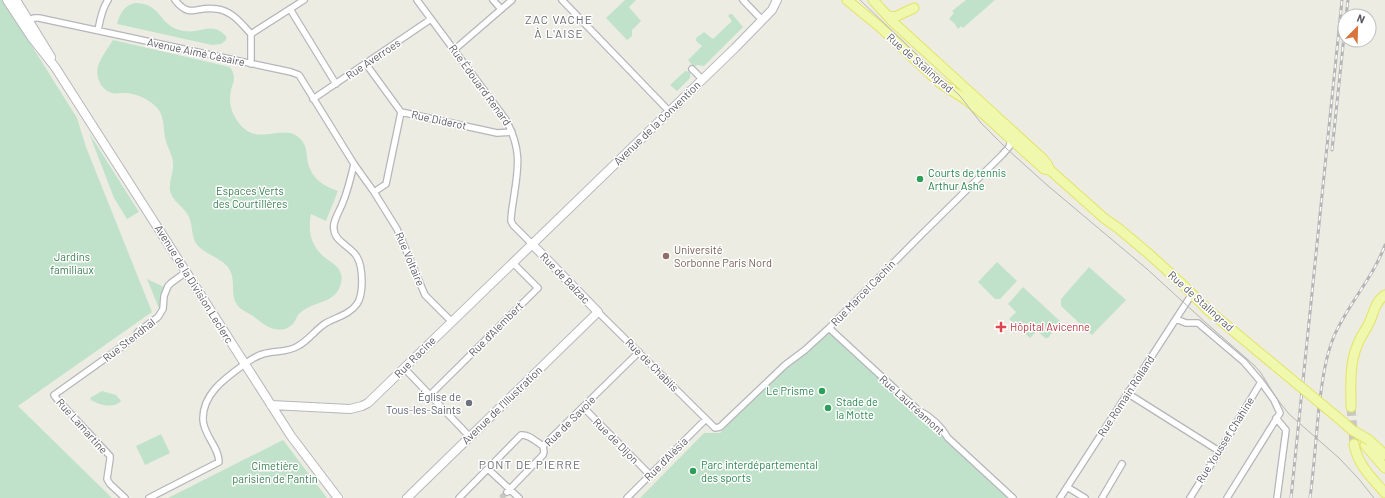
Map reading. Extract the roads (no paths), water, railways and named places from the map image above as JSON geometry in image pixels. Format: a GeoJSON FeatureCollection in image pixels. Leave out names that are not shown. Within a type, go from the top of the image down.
{"type":"FeatureCollection","features":[{"type":"Feature","properties":{"kind":"main road","name":"Rue de Stalingrad"},"geometry":{"type":"LineString","coordinates":[[847,0],[880,27],[940,83],[965,99],[1044,169],[1050,170]]}},
{"type":"Feature","properties":{"kind":"main road","name":"Rue de Stalingrad"},"geometry":{"type":"LineString","coordinates":[[874,0],[903,31],[1048,164],[1050,170],[1127,235],[1182,284],[1208,310],[1352,430],[1385,455]]}},
{"type":"Feature","properties":{"kind":"main road"},"geometry":{"type":"LineString","coordinates":[[888,16],[895,18],[914,8],[904,21],[902,26],[903,31]]}},
{"type":"Feature","properties":{"kind":"main road"},"geometry":{"type":"LineString","coordinates":[[1012,131],[1012,140]]}},
{"type":"Feature","properties":{"kind":"main road"},"geometry":{"type":"LineString","coordinates":[[1351,407],[1351,371],[1356,347],[1378,302],[1385,295]]}},
{"type":"Feature","properties":{"kind":"main road","name":"Rue de Stalingrad"},"geometry":{"type":"LineString","coordinates":[[1367,442],[1385,468]]}},
{"type":"Feature","properties":{"kind":"main road"},"geometry":{"type":"LineString","coordinates":[[1367,442],[1385,450]]}},
{"type":"Feature","properties":{"kind":"main road"},"geometry":{"type":"LineString","coordinates":[[1354,444],[1356,455],[1360,463],[1385,493]]}},
{"type":"Feature","properties":{"kind":"street","name":"Avenue de la Division Leclerc"},"geometry":{"type":"LineString","coordinates":[[9,0],[55,67],[244,365],[296,444],[338,498]]}},
{"type":"Feature","properties":{"kind":"street","name":"Avenue de la Division Leclerc"},"geometry":{"type":"LineString","coordinates":[[16,0],[28,26]]}},
{"type":"Feature","properties":{"kind":"street"},"geometry":{"type":"LineString","coordinates":[[98,30],[105,4],[108,0]]}},
{"type":"Feature","properties":{"kind":"street"},"geometry":{"type":"LineString","coordinates":[[175,0],[187,11],[206,8],[217,9],[235,17],[251,34],[251,64]]}},
{"type":"Feature","properties":{"kind":"street"},"geometry":{"type":"LineString","coordinates":[[251,34],[304,0]]}},
{"type":"Feature","properties":{"kind":"street","name":"Rue Édouard Renard"},"geometry":{"type":"LineString","coordinates":[[417,0],[506,120],[512,132],[517,149],[518,173],[511,221],[513,225],[532,244]]}},
{"type":"Feature","properties":{"kind":"street"},"geometry":{"type":"LineString","coordinates":[[493,0],[501,9]]}},
{"type":"Feature","properties":{"kind":"street"},"geometry":{"type":"LineString","coordinates":[[454,50],[512,0]]}},
{"type":"Feature","properties":{"kind":"street"},"geometry":{"type":"LineString","coordinates":[[562,0],[669,111]]}},
{"type":"Feature","properties":{"kind":"street"},"geometry":{"type":"LineString","coordinates":[[743,0],[762,20]]}},
{"type":"Feature","properties":{"kind":"street","name":"Avenue de la Convention"},"geometry":{"type":"LineString","coordinates":[[532,244],[762,20],[772,10],[777,0]]}},
{"type":"Feature","properties":{"kind":"street"},"geometry":{"type":"LineString","coordinates":[[290,9],[336,84]]}},
{"type":"Feature","properties":{"kind":"street","name":"Rue Averroes"},"geometry":{"type":"LineString","coordinates":[[313,99],[431,19]]}},
{"type":"Feature","properties":{"kind":"street","name":"Avenue Aimé Césaire"},"geometry":{"type":"LineString","coordinates":[[28,26],[40,21],[57,24],[65,23],[291,72],[299,75],[313,99]]}},
{"type":"Feature","properties":{"kind":"street","name":"Rue Diderot"},"geometry":{"type":"LineString","coordinates":[[366,64],[401,112],[497,133],[512,132]]}},
{"type":"Feature","properties":{"kind":"street"},"geometry":{"type":"LineString","coordinates":[[692,69],[702,79]]}},
{"type":"Feature","properties":{"kind":"street","name":"Rue Voltaire"},"geometry":{"type":"LineString","coordinates":[[313,99],[397,230],[425,295],[451,321]]}},
{"type":"Feature","properties":{"kind":"street"},"geometry":{"type":"LineString","coordinates":[[374,192],[386,184],[401,112]]}},
{"type":"Feature","properties":{"kind":"street","name":"Rue Marcel Cachin"},"geometry":{"type":"LineString","coordinates":[[706,419],[715,428],[720,427],[785,365],[805,350],[829,328],[915,240],[1002,155],[1010,146],[1012,140]]}},
{"type":"Feature","properties":{"kind":"street"},"geometry":{"type":"LineString","coordinates":[[149,498],[219,462],[219,455],[208,435],[203,421],[206,406],[211,394],[220,383],[257,356],[266,353],[285,351],[298,346],[325,324],[346,314],[357,304],[361,292],[362,276],[358,257],[349,247],[338,240],[334,232],[333,225],[344,202],[354,164]]}},
{"type":"Feature","properties":{"kind":"street","name":"Rue Racine"},"geometry":{"type":"LineString","coordinates":[[271,405],[350,409],[368,403],[532,244]]}},
{"type":"Feature","properties":{"kind":"street","name":"Rue de Balzac"},"geometry":{"type":"LineString","coordinates":[[532,244],[598,312]]}},
{"type":"Feature","properties":{"kind":"street","name":"Rue d'Alembert"},"geometry":{"type":"LineString","coordinates":[[430,395],[538,288],[513,263]]}},
{"type":"Feature","properties":{"kind":"street","name":"Rue Stendhal"},"geometry":{"type":"LineString","coordinates":[[54,395],[134,338],[138,332],[156,320],[163,309],[164,296],[168,286],[186,272]]}},
{"type":"Feature","properties":{"kind":"street","name":"Rue Romain Rolland"},"geometry":{"type":"LineString","coordinates":[[1060,498],[1192,294]]}},
{"type":"Feature","properties":{"kind":"street","name":"Rue de Chablis"},"geometry":{"type":"LineString","coordinates":[[598,312],[706,419]]}},
{"type":"Feature","properties":{"kind":"street","name":"Avenue de l'Illustration"},"geometry":{"type":"LineString","coordinates":[[407,498],[598,312]]}},
{"type":"Feature","properties":{"kind":"street"},"geometry":{"type":"LineString","coordinates":[[1176,320],[1186,323],[1198,323],[1244,362],[1274,400],[1280,413],[1227,498]]}},
{"type":"Feature","properties":{"kind":"street","name":"Rue Lautréamont"},"geometry":{"type":"LineString","coordinates":[[829,328],[918,410],[926,414],[943,430],[948,438],[1014,498]]}},
{"type":"Feature","properties":{"kind":"street","name":"Rue de Savoie"},"geometry":{"type":"LineString","coordinates":[[508,490],[543,455],[543,446],[639,352]]}},
{"type":"Feature","properties":{"kind":"street"},"geometry":{"type":"LineString","coordinates":[[404,368],[470,436]]}},
{"type":"Feature","properties":{"kind":"street","name":"Rue Youssef Chahine"},"geometry":{"type":"LineString","coordinates":[[1190,498],[1261,382]]}},
{"type":"Feature","properties":{"kind":"street"},"geometry":{"type":"LineString","coordinates":[[1127,393],[1219,451]]}},
{"type":"Feature","properties":{"kind":"street","name":"Rue Lamartine"},"geometry":{"type":"LineString","coordinates":[[54,395],[110,456],[107,479],[124,498]]}},
{"type":"Feature","properties":{"kind":"street","name":"Rue de Dijon"},"geometry":{"type":"LineString","coordinates":[[583,407],[650,475]]}},
{"type":"Feature","properties":{"kind":"street"},"geometry":{"type":"LineString","coordinates":[[1276,418],[1286,430],[1277,498]]}},
{"type":"Feature","properties":{"kind":"street","name":"Rue d'Alésia"},"geometry":{"type":"LineString","coordinates":[[627,498],[706,419]]}},
{"type":"Feature","properties":{"kind":"street"},"geometry":{"type":"LineString","coordinates":[[459,498],[521,435],[527,435],[543,446]]}},
{"type":"Feature","properties":{"kind":"street"},"geometry":{"type":"LineString","coordinates":[[1102,498],[1122,464]]}},
{"type":"Feature","properties":{"kind":"street"},"geometry":{"type":"LineString","coordinates":[[488,469],[508,490],[519,498]]}},
{"type":"Feature","properties":{"kind":"street"},"geometry":{"type":"LineString","coordinates":[[1067,487],[1085,498]]}},
{"type":"Feature","properties":{"kind":"tunnel"},"geometry":{"type":"LineString","coordinates":[[1351,407],[1354,444]]}},
{"type":"Feature","properties":{"kind":"tunnel"},"geometry":{"type":"LineString","coordinates":[[501,498],[507,492]]}},
{"type":"Feature","properties":{"kind":"tram line"},"geometry":{"type":"LineString","coordinates":[[860,0],[960,96],[981,123],[1007,149],[1047,185],[1147,269],[1254,365],[1289,414],[1339,458],[1374,498]]}},
{"type":"Feature","properties":{"kind":"railway"},"geometry":{"type":"LineString","coordinates":[[1291,498],[1342,0]]}},
{"type":"Feature","properties":{"kind":"railway"},"geometry":{"type":"LineString","coordinates":[[1347,8],[1348,0]]}},
{"type":"Feature","properties":{"kind":"railway"},"geometry":{"type":"LineString","coordinates":[[1332,150],[1343,48]]}},
{"type":"Feature","properties":{"kind":"railway"},"geometry":{"type":"LineString","coordinates":[[1310,498],[1320,398],[1328,353],[1340,324],[1374,269],[1385,245]]}},
{"type":"Feature","properties":{"kind":"place","name":"Courts de tennis Arthur Ashe"},"geometry":{"type":"Point","coordinates":[920,179]}},
{"type":"Feature","properties":{"kind":"place","name":"Université Sorbonne Paris Nord"},"geometry":{"type":"Point","coordinates":[666,256]}},
{"type":"Feature","properties":{"kind":"place","name":"Hôpital Avicenne"},"geometry":{"type":"Point","coordinates":[1001,327]}},
{"type":"Feature","properties":{"kind":"place","name":"Le Prisme"},"geometry":{"type":"Point","coordinates":[822,391]}},
{"type":"Feature","properties":{"kind":"place","name":"Église de Tous-les-Saints"},"geometry":{"type":"Point","coordinates":[469,403]}},
{"type":"Feature","properties":{"kind":"place","name":"Stade de la Motte"},"geometry":{"type":"Point","coordinates":[828,408]}},
{"type":"Feature","properties":{"kind":"place","name":"Parc interdépartemental des sports"},"geometry":{"type":"Point","coordinates":[693,471]}},
{"type":"Feature","properties":{"kind":"district","name":"ZAC VACHE À L'AISE"},"geometry":{"type":"Point","coordinates":[559,27]}},
{"type":"Feature","properties":{"kind":"district","name":"PONT DE PIERRE"},"geometry":{"type":"Point","coordinates":[530,465]}},
{"type":"Feature","properties":{"kind":"park label","name":"Espaces Verts des Courtillères"},"geometry":{"type":"Point","coordinates":[250,197]}},
{"type":"Feature","properties":{"kind":"park label","name":"Jardins familiaux"},"geometry":{"type":"Point","coordinates":[72,263]}},
{"type":"Feature","properties":{"kind":"park label","name":"Cimetière parisien de Pantin"},"geometry":{"type":"Point","coordinates":[275,472]}}]}
